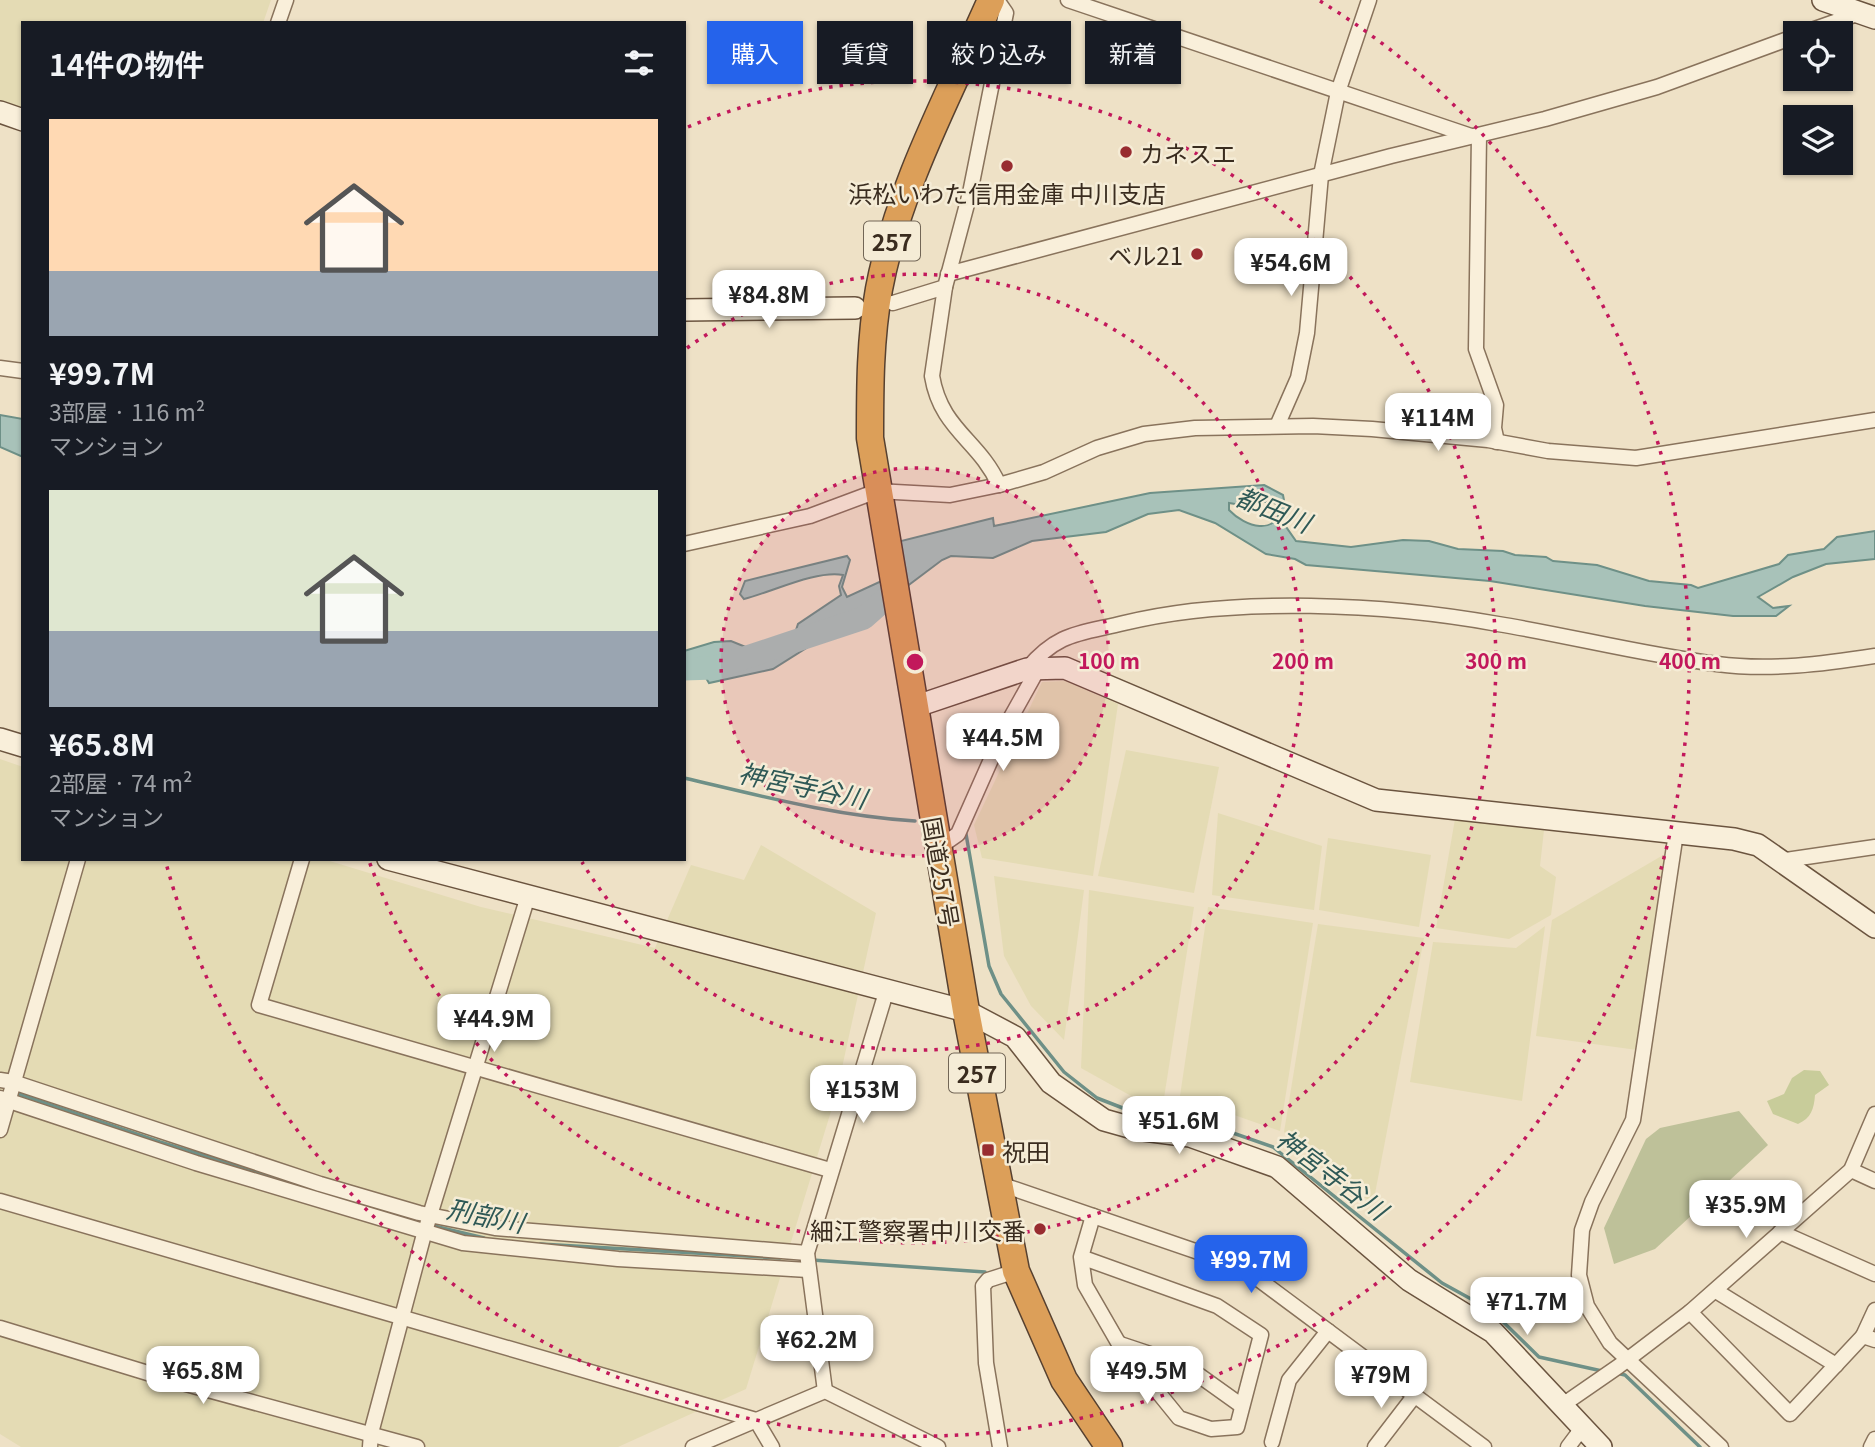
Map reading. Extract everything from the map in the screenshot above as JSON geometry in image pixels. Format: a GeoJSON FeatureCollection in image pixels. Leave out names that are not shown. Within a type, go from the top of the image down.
{"type":"FeatureCollection","features":[{"type":"Feature","properties":{"kind":"highway","name":"国道257号"},"geometry":{"type":"LineString","coordinates":[[991,0],[903,201],[880,286],[871,346],[870,438],[966,1011],[1016,1271],[1064,1380],[1109,1447]]}},
{"type":"Feature","properties":{"kind":"street"},"geometry":{"type":"LineString","coordinates":[[279,21],[286,0]]}},
{"type":"Feature","properties":{"kind":"street"},"geometry":{"type":"LineString","coordinates":[[997,0],[1006,13],[970,193],[946,280],[932,376],[939,406],[952,426],[990,466],[999,485]]}},
{"type":"Feature","properties":{"kind":"street"},"geometry":{"type":"LineString","coordinates":[[1068,0],[1476,136]]}},
{"type":"Feature","properties":{"kind":"street"},"geometry":{"type":"LineString","coordinates":[[1277,426],[1298,378],[1307,333],[1321,175],[1338,92],[1369,0]]}},
{"type":"Feature","properties":{"kind":"street"},"geometry":{"type":"LineString","coordinates":[[1823,0],[1868,15]]}},
{"type":"Feature","properties":{"kind":"street"},"geometry":{"type":"LineString","coordinates":[[1846,21],[1868,15]]}},
{"type":"Feature","properties":{"kind":"street"},"geometry":{"type":"LineString","coordinates":[[894,303],[946,280],[1321,175],[1657,87],[1783,41]]}},
{"type":"Feature","properties":{"kind":"street"},"geometry":{"type":"LineString","coordinates":[[0,112],[21,119]]}},
{"type":"Feature","properties":{"kind":"street"},"geometry":{"type":"LineString","coordinates":[[1476,136],[1476,349],[1496,405],[1494,428],[1497,442]]}},
{"type":"Feature","properties":{"kind":"street"},"geometry":{"type":"LineString","coordinates":[[686,310],[855,308]]}},
{"type":"Feature","properties":{"kind":"street"},"geometry":{"type":"LineString","coordinates":[[0,368],[21,371]]}},
{"type":"Feature","properties":{"kind":"street"},"geometry":{"type":"LineString","coordinates":[[686,544],[810,516],[878,495],[950,495],[999,485],[1044,472],[1097,449],[1144,434],[1195,428],[1277,426],[1372,429],[1497,442],[1548,451],[1636,458],[1875,420]]}},
{"type":"Feature","properties":{"kind":"street"},"geometry":{"type":"LineString","coordinates":[[938,848],[958,834],[1033,668],[1046,647],[1067,637],[1154,615],[1217,608],[1379,610],[1494,623],[1718,664],[1817,665],[1875,656]]}},
{"type":"Feature","properties":{"kind":"street"},"geometry":{"type":"LineString","coordinates":[[914,707],[1033,668],[1065,668],[1376,800],[1676,833],[1758,845],[1875,927]]}},
{"type":"Feature","properties":{"kind":"street"},"geometry":{"type":"LineString","coordinates":[[0,739],[21,745]]}},
{"type":"Feature","properties":{"kind":"street"},"geometry":{"type":"LineString","coordinates":[[1676,833],[1633,1120],[1592,1202],[1582,1230],[1579,1275],[1587,1306],[1624,1363],[1721,1447]]}},
{"type":"Feature","properties":{"kind":"street"},"geometry":{"type":"LineString","coordinates":[[1779,861],[1875,847]]}},
{"type":"Feature","properties":{"kind":"street"},"geometry":{"type":"LineString","coordinates":[[0,1130],[7,1090],[77,861]]}},
{"type":"Feature","properties":{"kind":"street"},"geometry":{"type":"LineString","coordinates":[[301,861],[259,1004],[830,1170]]}},
{"type":"Feature","properties":{"kind":"street"},"geometry":{"type":"LineString","coordinates":[[396,861],[966,1011],[1015,1037],[1051,1083],[1104,1120],[1136,1129],[1190,1136],[1277,1167],[1409,1280],[1493,1332],[1564,1404],[1601,1447]]}},
{"type":"Feature","properties":{"kind":"street"},"geometry":{"type":"LineString","coordinates":[[371,1440],[428,1224],[528,896]]}},
{"type":"Feature","properties":{"kind":"street"},"geometry":{"type":"LineString","coordinates":[[825,1391],[807,1260],[830,1170],[887,989]]}},
{"type":"Feature","properties":{"kind":"street"},"geometry":{"type":"LineString","coordinates":[[7,1090],[509,1250],[807,1260]]}},
{"type":"Feature","properties":{"kind":"street"},"geometry":{"type":"LineString","coordinates":[[1564,1404],[1624,1363],[1716,1291],[1851,1170],[1875,1114]]}},
{"type":"Feature","properties":{"kind":"street"},"geometry":{"type":"LineString","coordinates":[[1851,1170],[1875,1181]]}},
{"type":"Feature","properties":{"kind":"street"},"geometry":{"type":"LineString","coordinates":[[997,1183],[1242,1267],[1484,1447]]}},
{"type":"Feature","properties":{"kind":"street"},"geometry":{"type":"LineString","coordinates":[[0,1201],[756,1420],[772,1447]]}},
{"type":"Feature","properties":{"kind":"street"},"geometry":{"type":"LineString","coordinates":[[1081,1257],[1217,1306],[1261,1335],[1237,1426],[1211,1429],[1179,1418],[1119,1344],[1085,1285],[1081,1257],[1093,1216]]}},
{"type":"Feature","properties":{"kind":"street"},"geometry":{"type":"LineString","coordinates":[[428,1224],[495,1228],[807,1260]]}},
{"type":"Feature","properties":{"kind":"street"},"geometry":{"type":"LineString","coordinates":[[1780,1232],[1875,1274]]}},
{"type":"Feature","properties":{"kind":"street"},"geometry":{"type":"LineString","coordinates":[[1000,1447],[986,1363],[984,1286],[988,1280],[1016,1271]]}},
{"type":"Feature","properties":{"kind":"street"},"geometry":{"type":"LineString","coordinates":[[1716,1291],[1836,1365]]}},
{"type":"Feature","properties":{"kind":"street"},"geometry":{"type":"LineString","coordinates":[[1690,1312],[1790,1414],[1836,1365],[1869,1338],[1875,1310]]}},
{"type":"Feature","properties":{"kind":"street"},"geometry":{"type":"LineString","coordinates":[[0,1328],[371,1440],[417,1447]]}},
{"type":"Feature","properties":{"kind":"street"},"geometry":{"type":"LineString","coordinates":[[1272,1441],[1289,1380],[1328,1331]]}},
{"type":"Feature","properties":{"kind":"street"},"geometry":{"type":"LineString","coordinates":[[1119,1344],[1186,1366],[1242,1406]]}},
{"type":"Feature","properties":{"kind":"street"},"geometry":{"type":"LineString","coordinates":[[693,1447],[710,1444],[756,1420],[825,1391],[938,1447]]}},
{"type":"Feature","properties":{"kind":"street"},"geometry":{"type":"LineString","coordinates":[[1375,1447],[1415,1395]]}},
{"type":"Feature","properties":{"kind":"street"},"geometry":{"type":"LineString","coordinates":[[1568,1447],[1583,1427]]}},
{"type":"Feature","properties":{"kind":"street"},"geometry":{"type":"LineString","coordinates":[[1871,1447],[1875,1439]]}},
{"type":"Feature","properties":{"kind":"shaded area"},"geometry":{"type":"Polygon","coordinates":[[[0,0],[271,0],[264,21],[21,21],[21,119],[0,112],[0,0]]]}},
{"type":"Feature","properties":{"kind":"shaded area"},"geometry":{"type":"Polygon","coordinates":[[[1065,681],[1118,704],[1093,876],[982,858],[974,825],[1042,682],[1065,681]]]}},
{"type":"Feature","properties":{"kind":"shaded area"},"geometry":{"type":"Polygon","coordinates":[[[1126,750],[1219,767],[1194,893],[1098,876],[1126,750]]]}},
{"type":"Feature","properties":{"kind":"shaded area"},"geometry":{"type":"Polygon","coordinates":[[[0,759],[21,766],[21,861],[330,861],[481,907],[655,948],[691,865],[744,880],[761,845],[876,913],[836,1095],[746,1389],[618,1447],[21,1447],[0,1434],[0,759]]]}},
{"type":"Feature","properties":{"kind":"shaded area"},"geometry":{"type":"Polygon","coordinates":[[[1218,813],[1322,846],[1314,910],[1212,895],[1218,813]]]}},
{"type":"Feature","properties":{"kind":"shaded area"},"geometry":{"type":"Polygon","coordinates":[[[1455,819],[1544,830],[1540,866],[1556,877],[1551,915],[1509,939],[1436,928],[1455,819]]]}},
{"type":"Feature","properties":{"kind":"shaded area"},"geometry":{"type":"Polygon","coordinates":[[[1328,838],[1431,855],[1419,927],[1319,910],[1328,838]]]}},
{"type":"Feature","properties":{"kind":"shaded area"},"geometry":{"type":"Polygon","coordinates":[[[1665,854],[1637,1050],[1536,1036],[1552,920],[1665,854]]]}},
{"type":"Feature","properties":{"kind":"shaded area"},"geometry":{"type":"Polygon","coordinates":[[[994,876],[1084,890],[1064,1040],[1031,1006],[1004,956],[994,876]]]}},
{"type":"Feature","properties":{"kind":"shaded area"},"geometry":{"type":"Polygon","coordinates":[[[1089,890],[1194,907],[1164,1098],[1133,1097],[1081,1068],[1089,890]]]}},
{"type":"Feature","properties":{"kind":"shaded area"},"geometry":{"type":"Polygon","coordinates":[[[1208,907],[1313,923],[1280,1131],[1180,1096],[1208,907]]]}},
{"type":"Feature","properties":{"kind":"shaded area"},"geometry":{"type":"Polygon","coordinates":[[[1318,924],[1424,938],[1373,1204],[1284,1132],[1318,924]]]}},
{"type":"Feature","properties":{"kind":"shaded area"},"geometry":{"type":"Polygon","coordinates":[[[1545,926],[1522,1101],[1410,1082],[1433,942],[1516,948],[1545,926]]]}},
{"type":"Feature","properties":{"kind":"green space"},"geometry":{"type":"Polygon","coordinates":[[[1804,1070],[1820,1071],[1829,1085],[1815,1095],[1811,1112],[1798,1124],[1773,1114],[1767,1101],[1784,1094],[1792,1078],[1804,1070]]]}},
{"type":"Feature","properties":{"kind":"green space"},"geometry":{"type":"Polygon","coordinates":[[[1739,1111],[1768,1145],[1655,1249],[1614,1264],[1604,1228],[1646,1139],[1660,1128],[1739,1111]]]}},
{"type":"Feature","properties":{"kind":"water"},"geometry":{"type":"Polygon","coordinates":[[[0,415],[21,419],[21,456],[0,447],[0,415]]]}},
{"type":"Feature","properties":{"kind":"water"},"geometry":{"type":"Polygon","coordinates":[[[1264,485],[1283,495],[1286,511],[1282,521],[1296,541],[1351,547],[1403,540],[1429,541],[1458,549],[1503,551],[1515,555],[1546,557],[1553,561],[1597,565],[1649,581],[1698,588],[1779,564],[1788,555],[1824,549],[1837,537],[1875,531],[1875,559],[1826,564],[1793,577],[1758,597],[1773,608],[1789,606],[1776,616],[1733,616],[1645,606],[1490,581],[1306,565],[1295,559],[1266,554],[1215,523],[1179,510],[1148,514],[1106,532],[1032,541],[993,558],[951,556],[882,605],[862,613],[773,669],[709,683],[706,678],[686,677],[686,650],[714,642],[731,641],[763,654],[796,630],[798,624],[841,595],[839,586],[843,575],[832,574],[807,579],[744,599],[740,594],[745,581],[847,556],[850,560],[842,587],[847,597],[886,579],[901,541],[993,518],[994,526],[1150,493],[1264,485]],[[1272,502],[1241,505],[1229,503],[1229,510],[1243,521],[1260,526],[1273,522],[1281,506],[1272,502]]]}},
{"type":"Feature","properties":{"kind":"waterway","name":"都田川"},"geometry":{"type":"LineString","coordinates":[[686,669],[714,668],[864,618],[898,588]]}},
{"type":"Feature","properties":{"kind":"waterway","name":"神宮寺谷川"},"geometry":{"type":"LineString","coordinates":[[686,778],[827,810],[915,821]]}},
{"type":"Feature","properties":{"kind":"waterway","name":"神宮寺谷川"},"geometry":{"type":"LineString","coordinates":[[966,834],[989,966],[1001,994],[1064,1072],[1097,1098],[1133,1112],[1210,1125],[1273,1147],[1442,1283],[1491,1310],[1539,1357],[1602,1371]]}},
{"type":"Feature","properties":{"kind":"waterway","name":"刑部川"},"geometry":{"type":"LineString","coordinates":[[13,1092],[160,1142],[422,1223]]}},
{"type":"Feature","properties":{"kind":"waterway","name":"刑部川"},"geometry":{"type":"LineString","coordinates":[[430,1225],[484,1238]]}},
{"type":"Feature","properties":{"kind":"waterway","name":"刑部川"},"geometry":{"type":"LineString","coordinates":[[540,1244],[780,1258]]}},
{"type":"Feature","properties":{"kind":"waterway","name":"刑部川"},"geometry":{"type":"LineString","coordinates":[[812,1260],[985,1272]]}},
{"type":"Feature","properties":{"kind":"waterway","name":"神宮寺谷川"},"geometry":{"type":"LineString","coordinates":[[1616,1373],[1625,1375],[1700,1447]]}},
{"type":"Feature","properties":{"kind":"place","name":"カネスエ"},"geometry":{"type":"Point","coordinates":[1126,152]}},
{"type":"Feature","properties":{"kind":"place","name":"浜松いわた信用金庫 中川支店"},"geometry":{"type":"Point","coordinates":[1007,166]}},
{"type":"Feature","properties":{"kind":"place","name":"ベル21"},"geometry":{"type":"Point","coordinates":[1197,254]}},
{"type":"Feature","properties":{"kind":"place","name":"祝田"},"geometry":{"type":"Point","coordinates":[988,1150]}},
{"type":"Feature","properties":{"kind":"place","name":"細江警察署中川交番"},"geometry":{"type":"Point","coordinates":[1040,1229]}}]}
